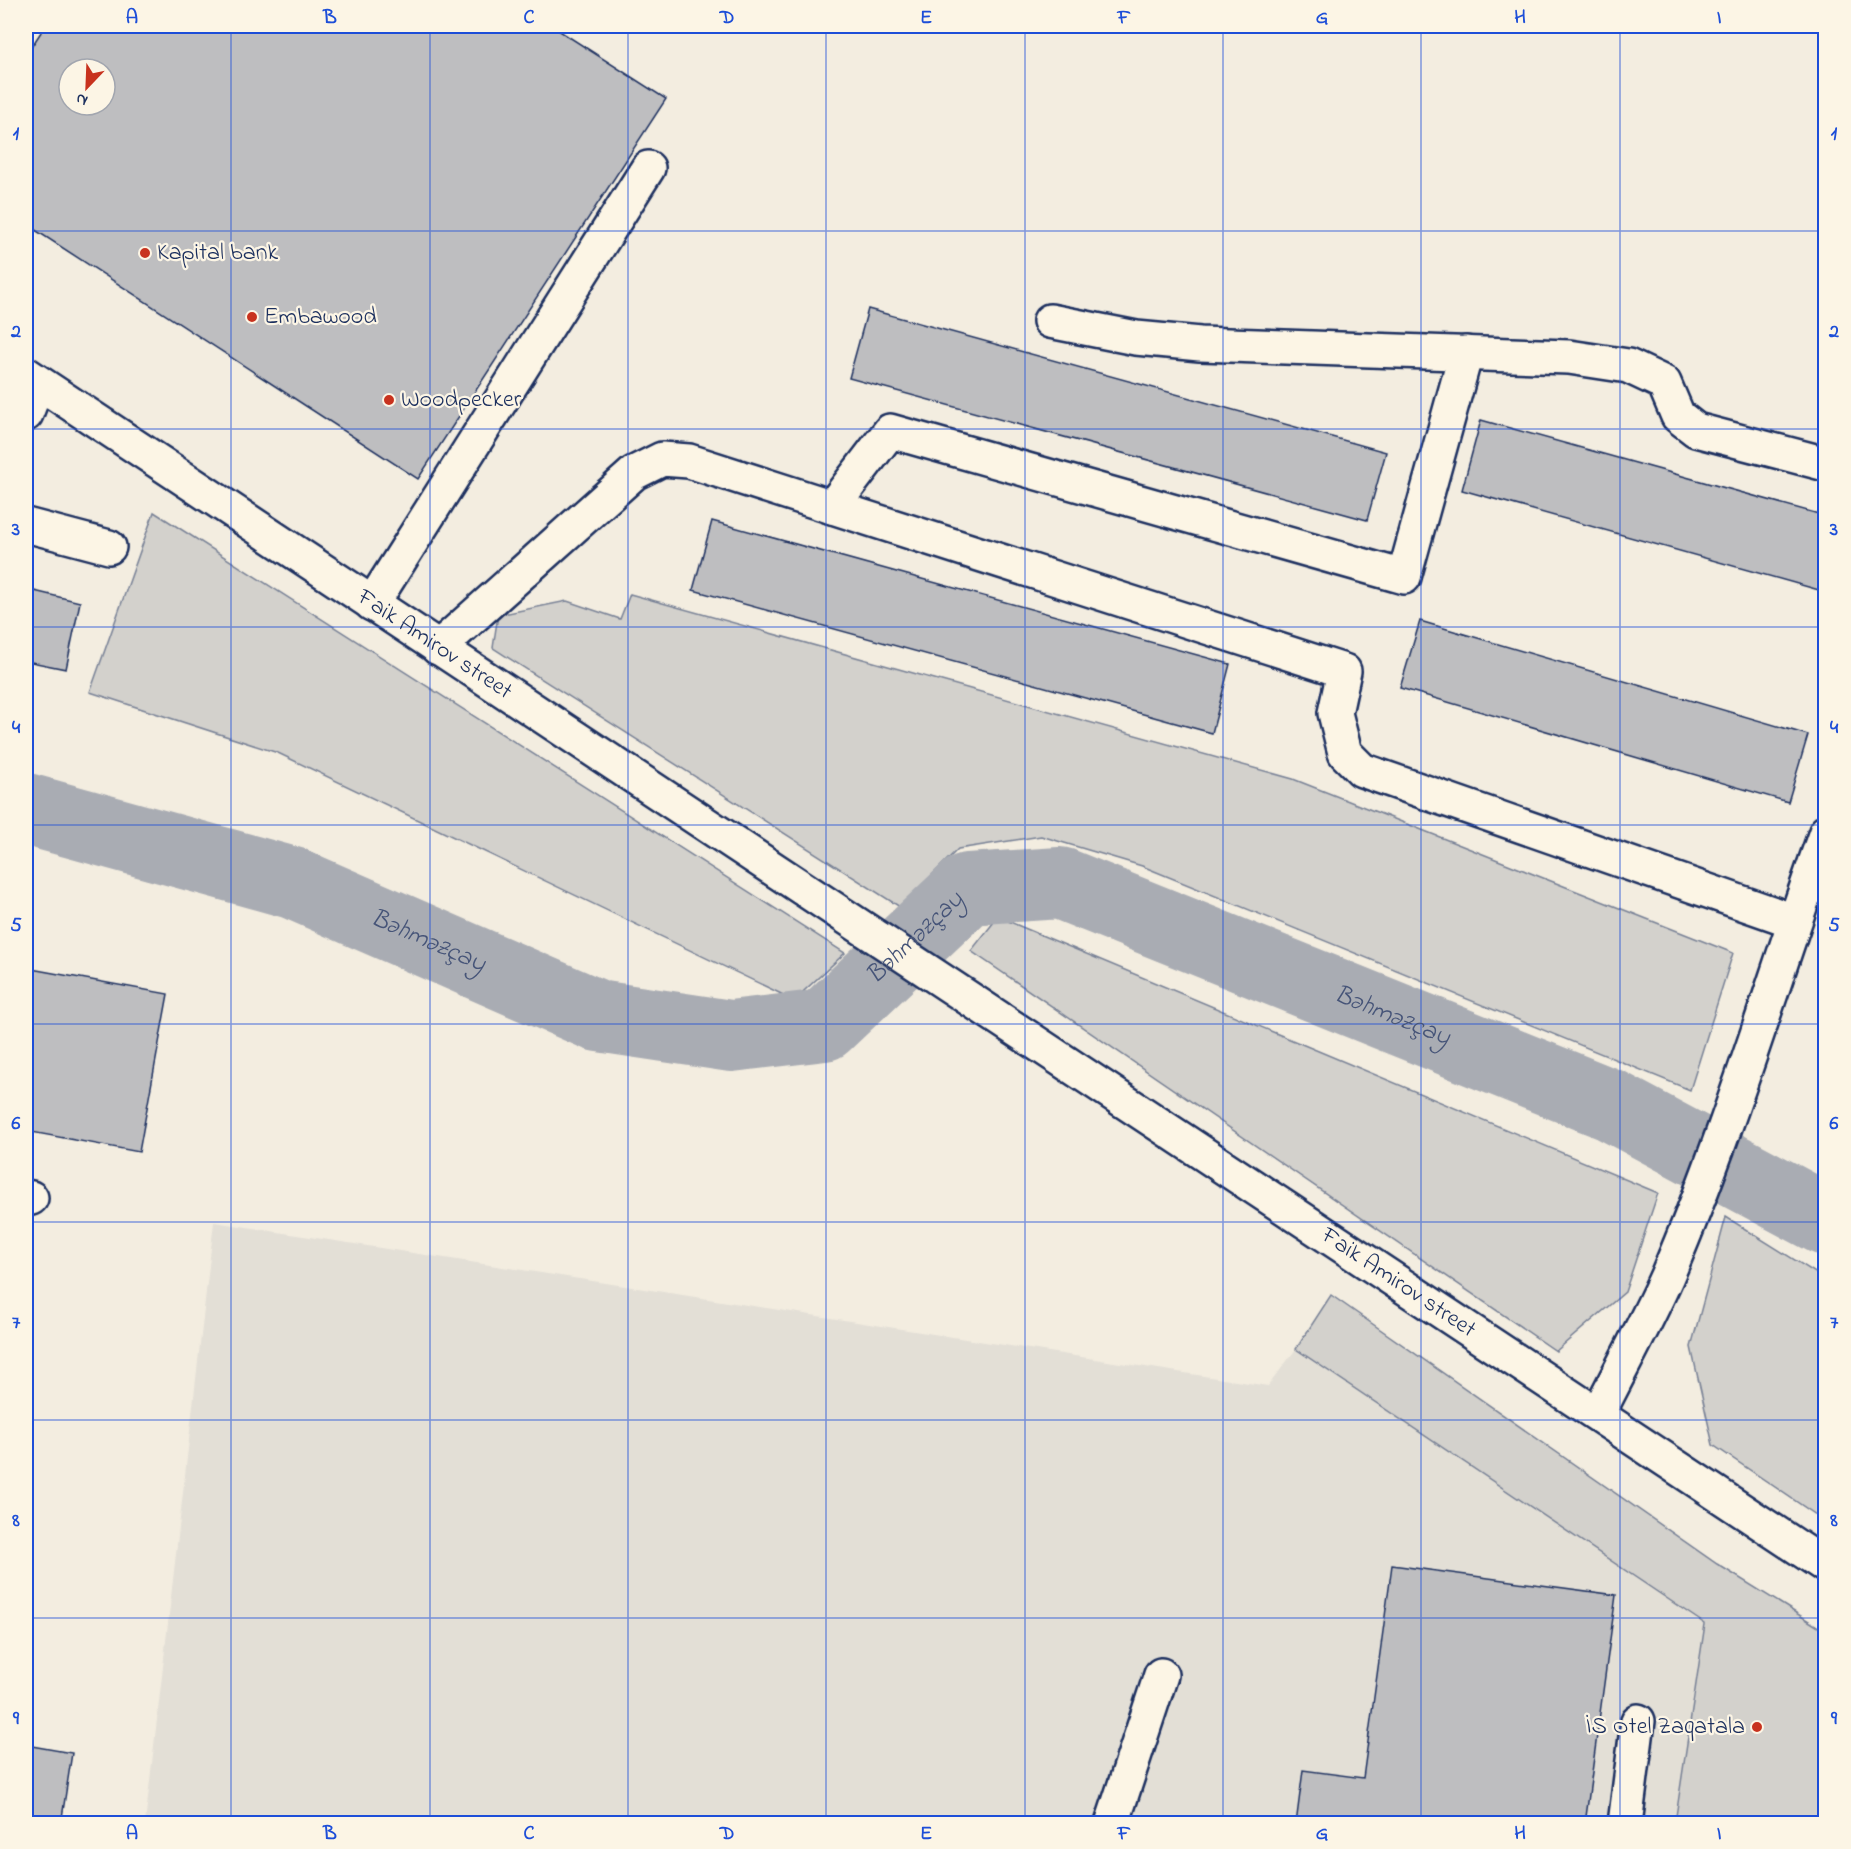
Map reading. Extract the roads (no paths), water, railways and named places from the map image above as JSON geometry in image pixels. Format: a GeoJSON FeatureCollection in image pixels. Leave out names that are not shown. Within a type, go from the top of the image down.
{"type":"FeatureCollection","features":[{"type":"Feature","properties":{"kind":"main road"},"geometry":{"type":"LineString","coordinates":[[372,604],[648,168]]}},
{"type":"Feature","properties":{"kind":"main road"},"geometry":{"type":"LineString","coordinates":[[1050,321],[1136,338],[1200,344],[1569,357],[1628,366],[1664,383],[1678,416],[1696,430],[1826,464]]}},
{"type":"Feature","properties":{"kind":"main road"},"geometry":{"type":"LineString","coordinates":[[832,507],[890,431],[1404,577],[1466,353]]}},
{"type":"Feature","properties":{"kind":"main road"},"geometry":{"type":"LineString","coordinates":[[26,414],[32,379]]}},
{"type":"Feature","properties":{"kind":"main road","name":"Faik Amirov street"},"geometry":{"type":"LineString","coordinates":[[32,379],[1826,1566]]}},
{"type":"Feature","properties":{"kind":"main road"},"geometry":{"type":"LineString","coordinates":[[438,648],[634,473],[662,459],[689,461],[1344,670],[1335,713],[1345,753],[1362,770],[1794,921]]}},
{"type":"Feature","properties":{"kind":"main road"},"geometry":{"type":"LineString","coordinates":[[26,525],[109,547]]}},
{"type":"Feature","properties":{"kind":"main road"},"geometry":{"type":"LineString","coordinates":[[1598,1414],[1666,1276],[1694,1206],[1731,1108],[1826,832]]}},
{"type":"Feature","properties":{"kind":"main road"},"geometry":{"type":"LineString","coordinates":[[1112,1824],[1161,1675]]}},
{"type":"Feature","properties":{"kind":"main road"},"geometry":{"type":"LineString","coordinates":[[1625,1824],[1638,1721]]}},
{"type":"Feature","properties":{"kind":"waterway","name":"Bəhməzçay"},"geometry":{"type":"LineString","coordinates":[[26,809],[293,883],[598,1016],[731,1036],[824,1025],[968,889],[1060,883],[1611,1105],[1826,1220]]}},
{"type":"Feature","properties":{"kind":"place","name":"Kapital bank"},"geometry":{"type":"Point","coordinates":[145,253]}},
{"type":"Feature","properties":{"kind":"place","name":"Embawood"},"geometry":{"type":"Point","coordinates":[252,317]}},
{"type":"Feature","properties":{"kind":"place","name":"Woodpecker"},"geometry":{"type":"Point","coordinates":[389,400]}},
{"type":"Feature","properties":{"kind":"place","name":"İS Otel Zaqatala"},"geometry":{"type":"Point","coordinates":[1757,1727]}}]}
